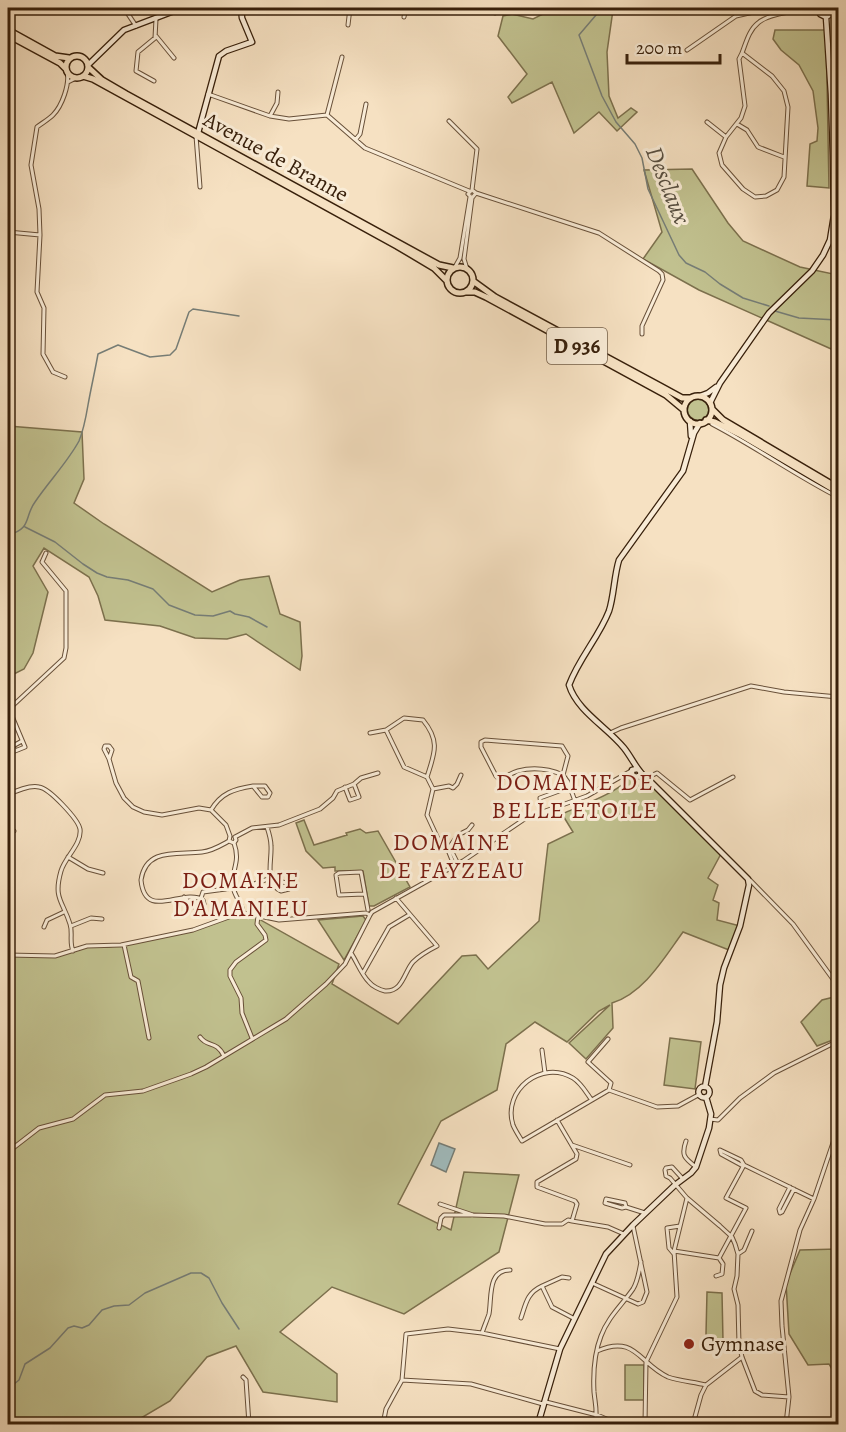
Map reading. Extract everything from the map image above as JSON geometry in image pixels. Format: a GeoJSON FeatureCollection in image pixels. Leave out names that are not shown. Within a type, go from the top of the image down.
{"type":"FeatureCollection","features":[{"type":"Feature","properties":{"kind":"main road"},"geometry":{"type":"LineString","coordinates":[[8,32],[55,56],[69,58],[80,56],[87,64],[83,76],[76,78],[60,63],[8,32]]}},
{"type":"Feature","properties":{"kind":"main road"},"geometry":{"type":"LineString","coordinates":[[66,71],[69,58]]}},
{"type":"Feature","properties":{"kind":"main road","name":"Avenue de Branne"},"geometry":{"type":"LineString","coordinates":[[87,64],[107,83],[434,268],[446,280]]}},
{"type":"Feature","properties":{"kind":"main road","name":"Avenue de Branne"},"geometry":{"type":"LineString","coordinates":[[83,76],[93,79],[439,265],[454,268]]}},
{"type":"Feature","properties":{"kind":"main road"},"geometry":{"type":"LineString","coordinates":[[454,268],[467,269],[472,275],[471,287],[466,292],[453,291],[446,280],[448,274],[454,268]]}},
{"type":"Feature","properties":{"kind":"main road","name":"D 936"},"geometry":{"type":"LineString","coordinates":[[473,281],[495,297],[682,398],[690,398]]}},
{"type":"Feature","properties":{"kind":"main road","name":"D 936"},"geometry":{"type":"LineString","coordinates":[[466,292],[479,293],[666,395],[684,410]]}},
{"type":"Feature","properties":{"kind":"main road"},"geometry":{"type":"LineString","coordinates":[[700,396],[723,420],[838,490],[715,422],[690,421],[684,410],[685,403],[690,398],[700,396]]}},
{"type":"Feature","properties":{"kind":"main road"},"geometry":{"type":"LineString","coordinates":[[710,422],[711,406]]}},
{"type":"Feature","properties":{"kind":"street"},"geometry":{"type":"LineString","coordinates":[[124,8],[136,26]]}},
{"type":"Feature","properties":{"kind":"street"},"geometry":{"type":"LineString","coordinates":[[87,64],[124,30],[182,8]]}},
{"type":"Feature","properties":{"kind":"street"},"geometry":{"type":"LineString","coordinates":[[200,187],[197,135],[219,56],[226,51],[252,42],[242,18],[241,8]]}},
{"type":"Feature","properties":{"kind":"street"},"geometry":{"type":"LineString","coordinates":[[348,25],[350,8]]}},
{"type":"Feature","properties":{"kind":"street"},"geometry":{"type":"LineString","coordinates":[[404,17],[406,8]]}},
{"type":"Feature","properties":{"kind":"street"},"geometry":{"type":"LineString","coordinates":[[480,8],[495,13],[495,8]]}},
{"type":"Feature","properties":{"kind":"street"},"geometry":{"type":"LineString","coordinates":[[734,8],[736,16]]}},
{"type":"Feature","properties":{"kind":"street"},"geometry":{"type":"LineString","coordinates":[[687,50],[736,16],[771,8]]}},
{"type":"Feature","properties":{"kind":"street"},"geometry":{"type":"LineString","coordinates":[[742,53],[772,76],[784,91],[788,107],[784,177],[777,190],[766,196],[754,196],[743,189],[722,165],[719,153],[726,137],[741,118],[745,106],[739,60],[742,53],[756,24],[761,21],[801,8],[819,9],[821,16],[826,17]]}},
{"type":"Feature","properties":{"kind":"street"},"geometry":{"type":"LineString","coordinates":[[711,406],[720,383],[769,313],[812,271],[827,247],[834,215],[831,94],[826,17],[832,9],[838,13]]}},
{"type":"Feature","properties":{"kind":"street"},"geometry":{"type":"LineString","coordinates":[[154,81],[136,71],[138,52],[155,38],[156,19]]}},
{"type":"Feature","properties":{"kind":"street"},"geometry":{"type":"LineString","coordinates":[[155,35],[174,58]]}},
{"type":"Feature","properties":{"kind":"street"},"geometry":{"type":"LineString","coordinates":[[327,115],[342,57]]}},
{"type":"Feature","properties":{"kind":"street"},"geometry":{"type":"LineString","coordinates":[[65,377],[53,372],[43,358],[44,308],[37,292],[39,209],[31,165],[37,128],[55,113],[68,82],[66,71]]}},
{"type":"Feature","properties":{"kind":"street"},"geometry":{"type":"LineString","coordinates":[[68,82],[76,78]]}},
{"type":"Feature","properties":{"kind":"street"},"geometry":{"type":"LineString","coordinates":[[270,116],[277,103],[278,92]]}},
{"type":"Feature","properties":{"kind":"street"},"geometry":{"type":"LineString","coordinates":[[208,94],[270,116],[289,119],[327,115],[365,148],[476,193],[599,233],[662,274],[663,280],[642,326],[642,333]]}},
{"type":"Feature","properties":{"kind":"street"},"geometry":{"type":"LineString","coordinates":[[831,94],[838,95]]}},
{"type":"Feature","properties":{"kind":"street"},"geometry":{"type":"LineString","coordinates":[[356,139],[360,134],[366,104]]}},
{"type":"Feature","properties":{"kind":"street"},"geometry":{"type":"LineString","coordinates":[[449,121],[477,149],[464,259],[467,269]]}},
{"type":"Feature","properties":{"kind":"street"},"geometry":{"type":"LineString","coordinates":[[706,122],[726,137]]}},
{"type":"Feature","properties":{"kind":"street"},"geometry":{"type":"LineString","coordinates":[[737,124],[747,130],[758,147],[784,157]]}},
{"type":"Feature","properties":{"kind":"street"},"geometry":{"type":"LineString","coordinates":[[454,268],[460,258],[471,197],[476,193]]}},
{"type":"Feature","properties":{"kind":"street"},"geometry":{"type":"LineString","coordinates":[[8,232],[40,236]]}},
{"type":"Feature","properties":{"kind":"street"},"geometry":{"type":"LineString","coordinates":[[700,396],[708,393],[720,383]]}},
{"type":"Feature","properties":{"kind":"street"},"geometry":{"type":"LineString","coordinates":[[690,421],[691,445]]}},
{"type":"Feature","properties":{"kind":"street"},"geometry":{"type":"LineString","coordinates":[[710,422],[838,497]]}},
{"type":"Feature","properties":{"kind":"street"},"geometry":{"type":"LineString","coordinates":[[635,772],[633,763],[623,747],[577,701],[569,684],[609,610],[614,575],[619,560],[683,471],[695,430],[700,423]]}},
{"type":"Feature","properties":{"kind":"street"},"geometry":{"type":"LineString","coordinates":[[22,741],[8,709],[64,658],[66,648],[66,591],[42,562],[46,553]]}},
{"type":"Feature","properties":{"kind":"street"},"geometry":{"type":"LineString","coordinates":[[610,733],[751,686],[784,692],[838,697]]}},
{"type":"Feature","properties":{"kind":"street"},"geometry":{"type":"LineString","coordinates":[[370,733],[386,730],[404,718],[420,719],[425,723],[436,746],[427,777]]}},
{"type":"Feature","properties":{"kind":"street"},"geometry":{"type":"LineString","coordinates":[[386,730],[404,767],[427,777],[433,789],[427,815],[439,841],[448,849],[456,864]]}},
{"type":"Feature","properties":{"kind":"street"},"geometry":{"type":"LineString","coordinates":[[563,775],[568,756],[562,746],[485,740],[481,742],[481,747],[497,778],[504,778],[517,771],[533,769],[551,771],[563,775],[575,801]]}},
{"type":"Feature","properties":{"kind":"street"},"geometry":{"type":"LineString","coordinates":[[109,759],[119,791],[133,807],[144,812],[162,815],[199,808],[211,810],[226,825],[236,840],[234,843],[238,858],[232,880],[243,913]]}},
{"type":"Feature","properties":{"kind":"street"},"geometry":{"type":"LineString","coordinates":[[184,897],[197,908],[204,904],[201,898],[194,895],[184,897],[159,902],[145,895],[141,880],[148,864],[155,858],[168,854],[205,852],[229,842],[233,836],[252,828],[290,822],[320,809],[333,798],[337,791],[378,772]]}},
{"type":"Feature","properties":{"kind":"street"},"geometry":{"type":"LineString","coordinates":[[8,954],[52,956],[90,946],[124,945],[194,930],[243,913],[279,920],[369,912],[456,864],[526,818],[592,794],[624,775],[635,772],[646,778],[793,924],[838,986]]}},
{"type":"Feature","properties":{"kind":"street"},"geometry":{"type":"LineString","coordinates":[[646,778],[657,773],[690,800],[733,777]]}},
{"type":"Feature","properties":{"kind":"street"},"geometry":{"type":"LineString","coordinates":[[433,789],[448,786],[453,788],[461,775]]}},
{"type":"Feature","properties":{"kind":"street"},"geometry":{"type":"LineString","coordinates":[[345,788],[350,800],[359,797],[354,784]]}},
{"type":"Feature","properties":{"kind":"street"},"geometry":{"type":"LineString","coordinates":[[8,795],[37,786],[46,789],[76,821],[80,829],[79,838],[62,870],[58,889],[59,900],[71,926],[73,951]]}},
{"type":"Feature","properties":{"kind":"street"},"geometry":{"type":"LineString","coordinates":[[211,810],[220,798],[230,791],[253,786],[265,786],[270,793],[268,797],[262,797],[253,786]]}},
{"type":"Feature","properties":{"kind":"street"},"geometry":{"type":"LineString","coordinates":[[542,812],[540,798],[570,787]]}},
{"type":"Feature","properties":{"kind":"street"},"geometry":{"type":"LineString","coordinates":[[448,849],[458,835],[472,825]]}},
{"type":"Feature","properties":{"kind":"street"},"geometry":{"type":"LineString","coordinates":[[201,898],[204,892],[248,886],[271,879],[287,882],[289,889],[284,892],[276,889],[271,879],[271,846],[267,826]]}},
{"type":"Feature","properties":{"kind":"street"},"geometry":{"type":"LineString","coordinates":[[8,832],[14,831]]}},
{"type":"Feature","properties":{"kind":"street"},"geometry":{"type":"LineString","coordinates":[[229,842],[234,843]]}},
{"type":"Feature","properties":{"kind":"street"},"geometry":{"type":"LineString","coordinates":[[68,857],[88,869],[103,873]]}},
{"type":"Feature","properties":{"kind":"street"},"geometry":{"type":"LineString","coordinates":[[8,1152],[39,1128],[73,1119],[105,1095],[143,1091],[191,1074],[286,1019],[336,974],[351,953],[369,920],[361,872],[336,875],[339,895],[364,894]]}},
{"type":"Feature","properties":{"kind":"street"},"geometry":{"type":"LineString","coordinates":[[705,1087],[717,1022],[720,985],[740,926],[749,885],[748,879]]}},
{"type":"Feature","properties":{"kind":"street"},"geometry":{"type":"LineString","coordinates":[[351,953],[369,982],[381,990],[395,989],[401,984],[414,962],[437,946],[396,898]]}},
{"type":"Feature","properties":{"kind":"street"},"geometry":{"type":"LineString","coordinates":[[44,927],[47,920],[64,912]]}},
{"type":"Feature","properties":{"kind":"street"},"geometry":{"type":"LineString","coordinates":[[363,973],[389,927],[410,915]]}},
{"type":"Feature","properties":{"kind":"street"},"geometry":{"type":"LineString","coordinates":[[252,1038],[243,1013],[241,998],[230,976],[230,970],[236,962],[266,940],[257,924],[258,916]]}},
{"type":"Feature","properties":{"kind":"street"},"geometry":{"type":"LineString","coordinates":[[71,926],[91,918],[102,919]]}},
{"type":"Feature","properties":{"kind":"street"},"geometry":{"type":"LineString","coordinates":[[124,945],[130,976],[138,981],[150,1036]]}},
{"type":"Feature","properties":{"kind":"street"},"geometry":{"type":"LineString","coordinates":[[200,1037],[204,1042],[215,1045],[224,1056]]}},
{"type":"Feature","properties":{"kind":"street"},"geometry":{"type":"LineString","coordinates":[[608,1039],[588,1062],[610,1083],[609,1090]]}},
{"type":"Feature","properties":{"kind":"street"},"geometry":{"type":"LineString","coordinates":[[710,1119],[718,1120],[740,1098],[774,1073],[838,1041]]}},
{"type":"Feature","properties":{"kind":"street"},"geometry":{"type":"LineString","coordinates":[[542,1050],[545,1073]]}},
{"type":"Feature","properties":{"kind":"street"},"geometry":{"type":"LineString","coordinates":[[591,1100],[582,1086],[574,1079],[565,1074],[545,1073],[528,1080],[520,1088],[513,1101],[511,1113],[514,1126],[522,1141],[609,1090],[659,1107],[678,1106],[700,1094]]}},
{"type":"Feature","properties":{"kind":"street"},"geometry":{"type":"LineString","coordinates":[[700,1094],[700,1089],[705,1087]]}},
{"type":"Feature","properties":{"kind":"street"},"geometry":{"type":"LineString","coordinates":[[538,1425],[560,1349],[590,1282],[606,1254],[633,1225],[696,1167],[710,1128],[706,1097],[710,1092],[705,1087]]}},
{"type":"Feature","properties":{"kind":"street"},"geometry":{"type":"LineString","coordinates":[[700,1094],[706,1097]]}},
{"type":"Feature","properties":{"kind":"street"},"geometry":{"type":"LineString","coordinates":[[557,1120],[577,1154],[576,1159],[537,1182],[537,1187],[575,1201],[577,1204],[572,1221]]}},
{"type":"Feature","properties":{"kind":"street"},"geometry":{"type":"LineString","coordinates":[[786,1425],[789,1397],[781,1301],[800,1230],[814,1199],[838,1128]]}},
{"type":"Feature","properties":{"kind":"street"},"geometry":{"type":"LineString","coordinates":[[686,1141],[682,1151],[684,1158],[696,1167]]}},
{"type":"Feature","properties":{"kind":"street"},"geometry":{"type":"LineString","coordinates":[[572,1144],[630,1165]]}},
{"type":"Feature","properties":{"kind":"street"},"geometry":{"type":"LineString","coordinates":[[744,1165],[741,1160],[720,1150],[721,1154],[814,1199]]}},
{"type":"Feature","properties":{"kind":"street"},"geometry":{"type":"LineString","coordinates":[[719,1258],[746,1208],[726,1198],[744,1165]]}},
{"type":"Feature","properties":{"kind":"street"},"geometry":{"type":"LineString","coordinates":[[683,1180],[672,1167],[666,1168],[664,1173],[687,1198],[732,1237],[738,1254],[738,1276],[734,1289],[738,1305],[742,1357],[755,1390],[762,1395],[789,1397]]}},
{"type":"Feature","properties":{"kind":"street"},"geometry":{"type":"LineString","coordinates":[[792,1188],[782,1212],[780,1213],[779,1209],[792,1188]]}},
{"type":"Feature","properties":{"kind":"street"},"geometry":{"type":"LineString","coordinates":[[645,1425],[646,1362],[677,1297],[674,1252],[687,1198]]}},
{"type":"Feature","properties":{"kind":"street"},"geometry":{"type":"LineString","coordinates":[[626,1207],[624,1203],[606,1199],[605,1203],[608,1205],[626,1207],[645,1214]]}},
{"type":"Feature","properties":{"kind":"street"},"geometry":{"type":"LineString","coordinates":[[440,1204],[473,1215]]}},
{"type":"Feature","properties":{"kind":"street"},"geometry":{"type":"LineString","coordinates":[[439,1228],[444,1215],[504,1216],[545,1224],[562,1224],[568,1220],[608,1227],[624,1234]]}},
{"type":"Feature","properties":{"kind":"street"},"geometry":{"type":"LineString","coordinates":[[590,1282],[638,1304],[645,1298],[647,1292],[633,1225]]}},
{"type":"Feature","properties":{"kind":"street"},"geometry":{"type":"LineString","coordinates":[[680,1226],[667,1228],[669,1248],[674,1252],[719,1258],[723,1264],[722,1274],[716,1276]]}},
{"type":"Feature","properties":{"kind":"street"},"geometry":{"type":"LineString","coordinates":[[738,1254],[744,1250],[752,1231]]}},
{"type":"Feature","properties":{"kind":"street"},"geometry":{"type":"LineString","coordinates":[[595,1425],[597,1415],[593,1375],[601,1335],[610,1317],[637,1279],[641,1262]]}},
{"type":"Feature","properties":{"kind":"street"},"geometry":{"type":"LineString","coordinates":[[482,1333],[488,1316],[491,1286],[495,1276],[504,1270],[510,1270]]}},
{"type":"Feature","properties":{"kind":"street"},"geometry":{"type":"LineString","coordinates":[[521,1318],[528,1296],[532,1291],[562,1277],[569,1278]]}},
{"type":"Feature","properties":{"kind":"street"},"geometry":{"type":"LineString","coordinates":[[542,1286],[552,1307],[573,1318]]}},
{"type":"Feature","properties":{"kind":"street"},"geometry":{"type":"LineString","coordinates":[[383,1425],[386,1409],[402,1380],[406,1334],[448,1329],[482,1333],[560,1349]]}},
{"type":"Feature","properties":{"kind":"street"},"geometry":{"type":"LineString","coordinates":[[597,1351],[608,1346],[628,1348],[642,1355],[646,1362],[668,1376],[706,1385]]}},
{"type":"Feature","properties":{"kind":"street"},"geometry":{"type":"LineString","coordinates":[[693,1425],[700,1395],[706,1385],[742,1357]]}},
{"type":"Feature","properties":{"kind":"street"},"geometry":{"type":"LineString","coordinates":[[243,1377],[246,1380],[249,1425]]}},
{"type":"Feature","properties":{"kind":"street"},"geometry":{"type":"LineString","coordinates":[[402,1380],[471,1384],[597,1415],[617,1424]]}},
{"type":"Feature","properties":{"kind":"green space"},"geometry":{"type":"Polygon","coordinates":[[[555,8],[623,8],[613,10],[607,52],[609,96],[618,118],[631,108],[637,112],[617,131],[599,112],[574,133],[552,82],[512,103],[508,97],[527,74],[498,36],[503,16],[512,14],[533,19],[555,8]]]}},
{"type":"Feature","properties":{"kind":"green space"},"geometry":{"type":"Polygon","coordinates":[[[775,30],[826,30],[829,188],[807,186],[810,144],[817,141],[818,128],[813,91],[799,65],[781,50],[773,39],[775,30]]]}},
{"type":"Feature","properties":{"kind":"green space"},"geometry":{"type":"Polygon","coordinates":[[[692,169],[728,223],[743,241],[800,267],[838,275],[838,352],[699,290],[643,259],[662,232],[644,170],[692,169]]]}},
{"type":"Feature","properties":{"kind":"green space"},"geometry":{"type":"Polygon","coordinates":[[[698,398],[706,401],[709,409],[706,417],[698,420],[690,417],[687,409],[690,401],[698,398]]]}},
{"type":"Feature","properties":{"kind":"green space"},"geometry":{"type":"Polygon","coordinates":[[[8,426],[82,432],[84,479],[74,503],[212,592],[240,580],[269,576],[280,614],[300,622],[302,656],[300,670],[246,634],[227,639],[195,638],[160,626],[105,620],[98,596],[89,577],[44,548],[33,566],[48,592],[33,653],[24,669],[8,677],[8,426]]]}},
{"type":"Feature","properties":{"kind":"green space"},"geometry":{"type":"Polygon","coordinates":[[[631,774],[644,777],[722,852],[708,878],[718,885],[713,900],[719,903],[717,920],[740,926],[729,950],[683,932],[644,983],[612,1003],[613,1028],[586,1059],[569,1043],[610,1005],[599,1011],[567,1042],[535,1022],[506,1044],[497,1090],[441,1121],[398,1204],[451,1230],[464,1172],[519,1175],[499,1252],[404,1314],[332,1287],[280,1332],[337,1374],[337,1402],[263,1392],[236,1346],[207,1357],[170,1401],[131,1424],[104,1424],[87,1421],[83,1424],[8,1424],[8,964],[16,955],[50,956],[83,947],[109,947],[193,930],[240,913],[250,914],[339,964],[332,984],[398,1024],[462,956],[476,955],[488,969],[539,921],[548,844],[573,832],[562,814],[611,792],[631,774]]]}},
{"type":"Feature","properties":{"kind":"green space"},"geometry":{"type":"Polygon","coordinates":[[[304,820],[314,845],[360,829],[366,833],[378,831],[410,887],[374,906],[369,906],[363,871],[335,871],[335,867],[323,868],[306,851],[296,823],[304,820]]]}},
{"type":"Feature","properties":{"kind":"green space"},"geometry":{"type":"Polygon","coordinates":[[[363,916],[366,920],[344,960],[318,920],[363,916]]]}},
{"type":"Feature","properties":{"kind":"green space"},"geometry":{"type":"Polygon","coordinates":[[[838,996],[838,1038],[817,1046],[801,1022],[822,1000],[838,996]]]}},
{"type":"Feature","properties":{"kind":"green space"},"geometry":{"type":"Polygon","coordinates":[[[670,1038],[701,1042],[695,1089],[664,1085],[670,1038]]]}},
{"type":"Feature","properties":{"kind":"green space"},"geometry":{"type":"Polygon","coordinates":[[[838,1249],[838,1380],[829,1364],[808,1365],[789,1334],[786,1283],[800,1250],[838,1249]]]}},
{"type":"Feature","properties":{"kind":"green space"},"geometry":{"type":"Polygon","coordinates":[[[707,1292],[722,1293],[723,1341],[711,1341],[706,1334],[707,1292]]]}},
{"type":"Feature","properties":{"kind":"green space"},"geometry":{"type":"Polygon","coordinates":[[[625,1365],[644,1365],[644,1400],[625,1400],[625,1365]]]}},
{"type":"Feature","properties":{"kind":"water"},"geometry":{"type":"Polygon","coordinates":[[[439,1143],[455,1149],[446,1172],[431,1165],[439,1143]]]}},
{"type":"Feature","properties":{"kind":"waterway","name":"Desclaux"},"geometry":{"type":"LineString","coordinates":[[602,8],[579,35],[602,96],[616,122],[635,144],[642,158],[648,189],[679,255],[686,263],[705,272],[743,298],[769,306]]}},
{"type":"Feature","properties":{"kind":"waterway"},"geometry":{"type":"LineString","coordinates":[[8,535],[24,526],[35,502],[79,441],[85,423],[98,354],[118,345],[150,357],[170,355],[176,349],[189,312],[193,309],[239,316]]}},
{"type":"Feature","properties":{"kind":"waterway","name":"Desclaux"},"geometry":{"type":"LineString","coordinates":[[775,311],[799,318],[838,320]]}},
{"type":"Feature","properties":{"kind":"waterway"},"geometry":{"type":"LineString","coordinates":[[25,527],[55,542],[97,573],[153,589],[169,605],[195,615],[213,616],[230,611],[249,617],[267,627]]}},
{"type":"Feature","properties":{"kind":"waterway"},"geometry":{"type":"LineString","coordinates":[[8,1389],[19,1380],[25,1364],[50,1348],[68,1328],[74,1326],[82,1328],[89,1325],[102,1310],[129,1305],[145,1293],[191,1273],[201,1273],[209,1278],[239,1329]]}},
{"type":"Feature","properties":{"kind":"place","name":"Gymnase"},"geometry":{"type":"Point","coordinates":[689,1344]}},
{"type":"Feature","properties":{"kind":"district","name":"DOMAINE DE BELLE ETOILE"},"geometry":{"type":"Point","coordinates":[575,796]}},
{"type":"Feature","properties":{"kind":"district","name":"DOMAINE DE FAYZEAU"},"geometry":{"type":"Point","coordinates":[452,856]}},
{"type":"Feature","properties":{"kind":"district","name":"DOMAINE D'AMANIEU"},"geometry":{"type":"Point","coordinates":[241,894]}}]}
